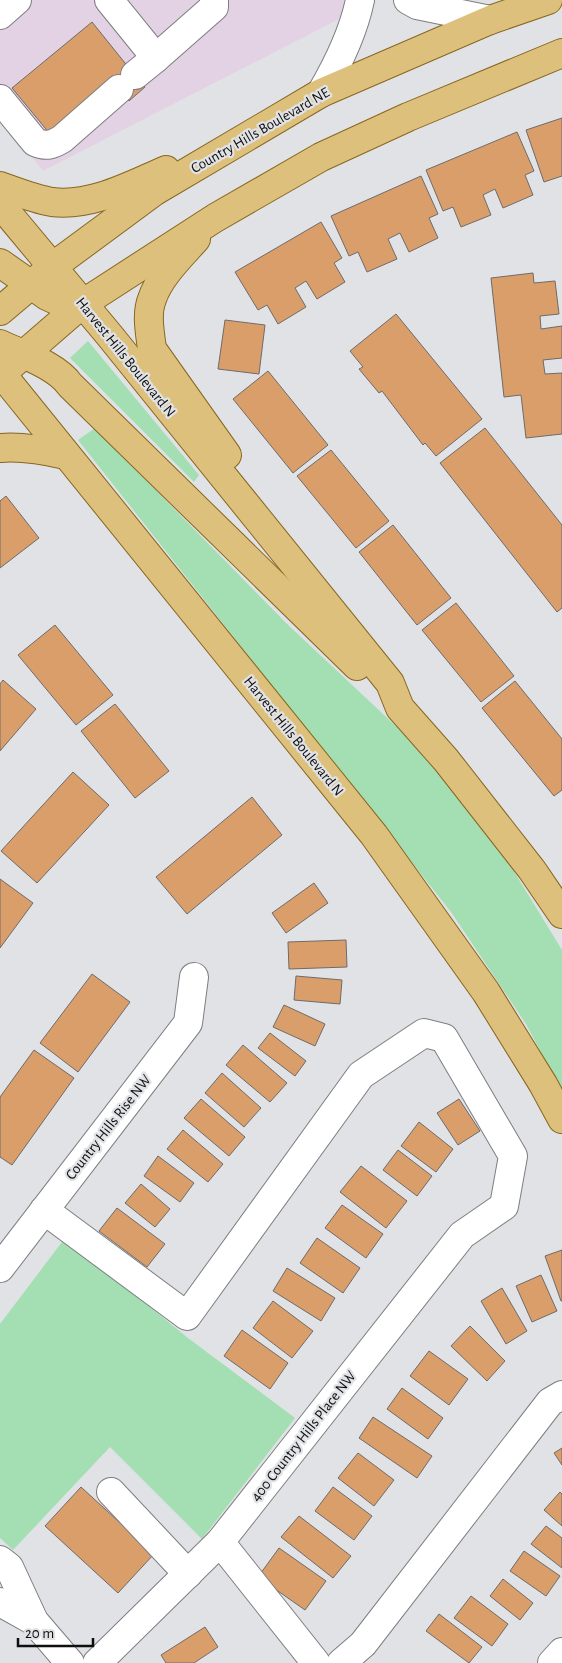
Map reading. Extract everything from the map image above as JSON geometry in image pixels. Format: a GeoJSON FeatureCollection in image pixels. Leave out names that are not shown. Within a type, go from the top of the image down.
{"type":"FeatureCollection","features":[{"type":"Feature","properties":{"kind":"main road","name":"Country Hills Boulevard NE"},"geometry":{"type":"LineString","coordinates":[[0,311],[52,267],[155,191],[241,139],[321,94],[490,20],[548,0]]}},
{"type":"Feature","properties":{"kind":"main road"},"geometry":{"type":"LineString","coordinates":[[0,373],[12,349],[215,218],[321,157],[408,117],[562,53]]}},
{"type":"Feature","properties":{"kind":"main road"},"geometry":{"type":"LineString","coordinates":[[0,186],[36,199],[53,202],[92,199],[121,189],[241,139]]}},
{"type":"Feature","properties":{"kind":"main road","name":"Harvest Hills Boulevard N"},"geometry":{"type":"LineString","coordinates":[[0,204],[110,336],[390,683],[400,708],[446,760],[532,870],[562,914]]}},
{"type":"Feature","properties":{"kind":"main road"},"geometry":{"type":"LineString","coordinates":[[215,218],[176,261],[151,299],[149,319],[152,349],[236,468],[306,559],[314,591]]}},
{"type":"Feature","properties":{"kind":"main road"},"geometry":{"type":"LineString","coordinates":[[0,263],[47,296],[62,303],[82,304]]}},
{"type":"Feature","properties":{"kind":"main road"},"geometry":{"type":"LineString","coordinates":[[12,349],[44,364],[65,378],[400,708]]}},
{"type":"Feature","properties":{"kind":"main road","name":"Harvest Hills Boulevard N"},"geometry":{"type":"LineString","coordinates":[[0,373],[374,835],[486,992],[543,1084],[562,1119]]}},
{"type":"Feature","properties":{"kind":"main road"},"geometry":{"type":"LineString","coordinates":[[0,448],[13,447],[44,450],[66,455]]}},
{"type":"Feature","properties":{"kind":"street"},"geometry":{"type":"LineString","coordinates":[[0,15],[17,0]]}},
{"type":"Feature","properties":{"kind":"street"},"geometry":{"type":"LineString","coordinates":[[109,0],[137,74]]}},
{"type":"Feature","properties":{"kind":"street"},"geometry":{"type":"LineString","coordinates":[[0,99],[35,142],[42,145],[51,145],[62,139],[214,8],[214,0]]}},
{"type":"Feature","properties":{"kind":"street"},"geometry":{"type":"LineString","coordinates":[[321,94],[337,65],[355,21],[360,0]]}},
{"type":"Feature","properties":{"kind":"street"},"geometry":{"type":"LineString","coordinates":[[408,0],[418,5],[490,20]]}},
{"type":"Feature","properties":{"kind":"street","name":"Country Hills Rise NW"},"geometry":{"type":"LineString","coordinates":[[0,1268],[188,1023],[194,977]]}},
{"type":"Feature","properties":{"kind":"street","name":"400 Country Hills Place NW"},"geometry":{"type":"LineString","coordinates":[[44,1210],[187,1316],[361,1076],[424,1033],[444,1038],[513,1156],[504,1206],[462,1235],[220,1542],[97,1663]]}},
{"type":"Feature","properties":{"kind":"street"},"geometry":{"type":"LineString","coordinates":[[342,1663],[363,1644],[550,1402],[562,1395]]}},
{"type":"Feature","properties":{"kind":"street"},"geometry":{"type":"LineString","coordinates":[[111,1492],[188,1574]]}},
{"type":"Feature","properties":{"kind":"street"},"geometry":{"type":"LineString","coordinates":[[220,1542],[316,1663]]}},
{"type":"Feature","properties":{"kind":"street"},"geometry":{"type":"LineString","coordinates":[[0,1560],[9,1566],[34,1621],[70,1663]]}},
{"type":"Feature","properties":{"kind":"street"},"geometry":{"type":"LineString","coordinates":[[0,1602],[34,1621]]}},
{"type":"Feature","properties":{"kind":"street"},"geometry":{"type":"LineString","coordinates":[[552,1663],[562,1652]]}},
{"type":"Feature","properties":{"kind":"shaded area"},"geometry":{"type":"Polygon","coordinates":[[[0,0],[376,0],[43,171],[0,118],[0,0]]]}},
{"type":"Feature","properties":{"kind":"green space"},"geometry":{"type":"Polygon","coordinates":[[[88,341],[199,475],[194,482],[70,358],[88,341]]]}},
{"type":"Feature","properties":{"kind":"green space"},"geometry":{"type":"Polygon","coordinates":[[[95,428],[286,623],[415,744],[510,865],[562,950],[562,1092],[526,1024],[451,912],[78,440],[95,428]]]}},
{"type":"Feature","properties":{"kind":"green space"},"geometry":{"type":"Polygon","coordinates":[[[65,1238],[188,1338],[295,1418],[202,1539],[110,1447],[13,1550],[0,1538],[0,1324],[65,1238]]]}},
{"type":"Feature","properties":{"kind":"building"},"geometry":{"type":"Polygon","coordinates":[[[92,22],[129,68],[50,134],[12,88],[92,22]]]}},
{"type":"Feature","properties":{"kind":"building"},"geometry":{"type":"Polygon","coordinates":[[[129,68],[145,87],[129,101],[113,82],[129,68]]]}},
{"type":"Feature","properties":{"kind":"building"},"geometry":{"type":"Polygon","coordinates":[[[562,118],[562,176],[544,182],[526,130],[562,118]]]}},
{"type":"Feature","properties":{"kind":"building"},"geometry":{"type":"Polygon","coordinates":[[[517,132],[534,171],[525,175],[533,195],[503,208],[495,189],[483,195],[491,215],[461,227],[453,207],[443,211],[426,170],[517,132]]]}},
{"type":"Feature","properties":{"kind":"building"},"geometry":{"type":"Polygon","coordinates":[[[421,176],[438,214],[429,218],[438,238],[409,252],[400,233],[388,239],[397,259],[367,272],[358,252],[349,256],[331,216],[421,176]]]}},
{"type":"Feature","properties":{"kind":"building"},"geometry":{"type":"Polygon","coordinates":[[[321,222],[342,258],[334,263],[345,282],[317,299],[306,281],[295,288],[306,307],[278,324],[267,305],[258,310],[235,272],[321,222]]]}},
{"type":"Feature","properties":{"kind":"building"},"geometry":{"type":"Polygon","coordinates":[[[533,273],[534,283],[555,281],[559,314],[540,316],[541,329],[562,326],[562,358],[543,360],[545,374],[562,373],[562,434],[526,438],[521,395],[504,397],[491,278],[533,273]]]}},
{"type":"Feature","properties":{"kind":"building"},"geometry":{"type":"Polygon","coordinates":[[[396,314],[482,419],[436,456],[425,443],[423,445],[382,391],[379,393],[359,369],[363,367],[350,351],[396,314]]]}},
{"type":"Feature","properties":{"kind":"building"},"geometry":{"type":"Polygon","coordinates":[[[225,320],[265,325],[259,374],[218,369],[225,320]]]}},
{"type":"Feature","properties":{"kind":"building"},"geometry":{"type":"Polygon","coordinates":[[[268,371],[328,445],[293,473],[233,399],[268,371]]]}},
{"type":"Feature","properties":{"kind":"building"},"geometry":{"type":"Polygon","coordinates":[[[485,428],[562,525],[562,608],[557,612],[440,463],[485,428]]]}},
{"type":"Feature","properties":{"kind":"building"},"geometry":{"type":"Polygon","coordinates":[[[331,450],[389,521],[356,548],[297,476],[331,450]]]}},
{"type":"Feature","properties":{"kind":"building"},"geometry":{"type":"Polygon","coordinates":[[[6,496],[39,538],[0,568],[0,501],[6,496]]]}},
{"type":"Feature","properties":{"kind":"building"},"geometry":{"type":"Polygon","coordinates":[[[393,525],[451,598],[417,625],[359,552],[393,525]]]}},
{"type":"Feature","properties":{"kind":"building"},"geometry":{"type":"Polygon","coordinates":[[[456,603],[514,676],[481,702],[422,630],[456,603]]]}},
{"type":"Feature","properties":{"kind":"building"},"geometry":{"type":"Polygon","coordinates":[[[55,625],[113,695],[76,725],[18,655],[55,625]]]}},
{"type":"Feature","properties":{"kind":"building"},"geometry":{"type":"Polygon","coordinates":[[[3,680],[36,709],[0,751],[0,684],[3,680]]]}},
{"type":"Feature","properties":{"kind":"building"},"geometry":{"type":"Polygon","coordinates":[[[515,681],[562,739],[562,790],[554,796],[482,708],[515,681]]]}},
{"type":"Feature","properties":{"kind":"building"},"geometry":{"type":"Polygon","coordinates":[[[115,704],[169,771],[135,798],[81,731],[115,704]]]}},
{"type":"Feature","properties":{"kind":"building"},"geometry":{"type":"Polygon","coordinates":[[[73,772],[109,805],[37,883],[1,851],[73,772]]]}},
{"type":"Feature","properties":{"kind":"building"},"geometry":{"type":"Polygon","coordinates":[[[252,797],[282,835],[187,914],[156,877],[252,797]]]}},
{"type":"Feature","properties":{"kind":"building"},"geometry":{"type":"Polygon","coordinates":[[[0,879],[33,903],[0,948],[0,879]]]}},
{"type":"Feature","properties":{"kind":"building"},"geometry":{"type":"Polygon","coordinates":[[[314,883],[328,903],[286,933],[272,913],[314,883]]]}},
{"type":"Feature","properties":{"kind":"building"},"geometry":{"type":"Polygon","coordinates":[[[346,940],[347,967],[289,969],[288,942],[346,940]]]}},
{"type":"Feature","properties":{"kind":"building"},"geometry":{"type":"Polygon","coordinates":[[[92,974],[130,1002],[78,1072],[40,1043],[92,974]]]}},
{"type":"Feature","properties":{"kind":"building"},"geometry":{"type":"Polygon","coordinates":[[[296,976],[342,980],[340,1004],[294,1000],[296,976]]]}},
{"type":"Feature","properties":{"kind":"building"},"geometry":{"type":"Polygon","coordinates":[[[284,1005],[325,1024],[315,1046],[273,1027],[284,1005]]]}},
{"type":"Feature","properties":{"kind":"building"},"geometry":{"type":"Polygon","coordinates":[[[270,1033],[306,1061],[295,1076],[258,1048],[270,1033]]]}},
{"type":"Feature","properties":{"kind":"building"},"geometry":{"type":"Polygon","coordinates":[[[243,1045],[287,1083],[270,1102],[226,1065],[243,1045]]]}},
{"type":"Feature","properties":{"kind":"building"},"geometry":{"type":"Polygon","coordinates":[[[34,1050],[74,1078],[12,1165],[0,1157],[0,1097],[34,1050]]]}},
{"type":"Feature","properties":{"kind":"building"},"geometry":{"type":"Polygon","coordinates":[[[222,1073],[261,1108],[244,1127],[205,1093],[222,1073]]]}},
{"type":"Feature","properties":{"kind":"building"},"geometry":{"type":"Polygon","coordinates":[[[201,1099],[245,1137],[229,1156],[184,1118],[201,1099]]]}},
{"type":"Feature","properties":{"kind":"building"},"geometry":{"type":"Polygon","coordinates":[[[459,1099],[480,1131],[458,1145],[437,1113],[459,1099]]]}},
{"type":"Feature","properties":{"kind":"building"},"geometry":{"type":"Polygon","coordinates":[[[419,1122],[453,1149],[436,1172],[401,1146],[419,1122]]]}},
{"type":"Feature","properties":{"kind":"building"},"geometry":{"type":"Polygon","coordinates":[[[183,1130],[223,1164],[208,1182],[167,1149],[183,1130]]]}},
{"type":"Feature","properties":{"kind":"building"},"geometry":{"type":"Polygon","coordinates":[[[398,1150],[432,1176],[417,1196],[383,1170],[398,1150]]]}},
{"type":"Feature","properties":{"kind":"building"},"geometry":{"type":"Polygon","coordinates":[[[158,1156],[194,1183],[180,1202],[144,1176],[158,1156]]]}},
{"type":"Feature","properties":{"kind":"building"},"geometry":{"type":"Polygon","coordinates":[[[361,1166],[407,1201],[386,1228],[340,1192],[361,1166]]]}},
{"type":"Feature","properties":{"kind":"building"},"geometry":{"type":"Polygon","coordinates":[[[141,1184],[170,1209],[155,1227],[125,1203],[141,1184]]]}},
{"type":"Feature","properties":{"kind":"building"},"geometry":{"type":"Polygon","coordinates":[[[342,1205],[383,1234],[366,1258],[325,1228],[342,1205]]]}},
{"type":"Feature","properties":{"kind":"building"},"geometry":{"type":"Polygon","coordinates":[[[117,1208],[165,1244],[147,1267],[99,1231],[117,1208]]]}},
{"type":"Feature","properties":{"kind":"building"},"geometry":{"type":"Polygon","coordinates":[[[317,1238],[360,1268],[343,1293],[300,1263],[317,1238]]]}},
{"type":"Feature","properties":{"kind":"building"},"geometry":{"type":"Polygon","coordinates":[[[562,1250],[562,1301],[561,1301],[545,1256],[562,1250]]]}},
{"type":"Feature","properties":{"kind":"building"},"geometry":{"type":"Polygon","coordinates":[[[287,1268],[335,1298],[321,1321],[273,1291],[287,1268]]]}},
{"type":"Feature","properties":{"kind":"building"},"geometry":{"type":"Polygon","coordinates":[[[541,1275],[557,1311],[532,1322],[516,1286],[541,1275]]]}},
{"type":"Feature","properties":{"kind":"building"},"geometry":{"type":"Polygon","coordinates":[[[502,1288],[527,1331],[506,1344],[481,1301],[502,1288]]]}},
{"type":"Feature","properties":{"kind":"building"},"geometry":{"type":"Polygon","coordinates":[[[273,1301],[313,1331],[292,1358],[253,1328],[273,1301]]]}},
{"type":"Feature","properties":{"kind":"building"},"geometry":{"type":"Polygon","coordinates":[[[470,1326],[505,1361],[487,1381],[451,1346],[470,1326]]]}},
{"type":"Feature","properties":{"kind":"building"},"geometry":{"type":"Polygon","coordinates":[[[242,1330],[288,1363],[270,1389],[224,1356],[242,1330]]]}},
{"type":"Feature","properties":{"kind":"building"},"geometry":{"type":"Polygon","coordinates":[[[429,1351],[468,1379],[449,1405],[410,1376],[429,1351]]]}},
{"type":"Feature","properties":{"kind":"building"},"geometry":{"type":"Polygon","coordinates":[[[402,1388],[443,1418],[428,1439],[387,1409],[402,1388]]]}},
{"type":"Feature","properties":{"kind":"building"},"geometry":{"type":"Polygon","coordinates":[[[373,1417],[432,1456],[417,1478],[359,1438],[373,1417]]]}},
{"type":"Feature","properties":{"kind":"building"},"geometry":{"type":"Polygon","coordinates":[[[562,1448],[562,1465],[554,1453],[562,1448]]]}},
{"type":"Feature","properties":{"kind":"building"},"geometry":{"type":"Polygon","coordinates":[[[358,1453],[394,1480],[374,1506],[338,1478],[358,1453]]]}},
{"type":"Feature","properties":{"kind":"building"},"geometry":{"type":"Polygon","coordinates":[[[81,1487],[154,1554],[118,1593],[45,1526],[81,1487]]]}},
{"type":"Feature","properties":{"kind":"building"},"geometry":{"type":"Polygon","coordinates":[[[333,1487],[372,1516],[354,1540],[315,1511],[333,1487]]]}},
{"type":"Feature","properties":{"kind":"building"},"geometry":{"type":"Polygon","coordinates":[[[560,1492],[562,1494],[562,1526],[544,1510],[560,1492]]]}},
{"type":"Feature","properties":{"kind":"building"},"geometry":{"type":"Polygon","coordinates":[[[299,1516],[351,1556],[333,1578],[281,1537],[299,1516]]]}},
{"type":"Feature","properties":{"kind":"building"},"geometry":{"type":"Polygon","coordinates":[[[546,1526],[562,1538],[562,1568],[531,1544],[546,1526]]]}},
{"type":"Feature","properties":{"kind":"building"},"geometry":{"type":"Polygon","coordinates":[[[279,1548],[326,1581],[305,1610],[258,1577],[279,1548]]]}},
{"type":"Feature","properties":{"kind":"building"},"geometry":{"type":"Polygon","coordinates":[[[524,1551],[560,1576],[546,1596],[510,1571],[524,1551]]]}},
{"type":"Feature","properties":{"kind":"building"},"geometry":{"type":"Polygon","coordinates":[[[503,1579],[533,1603],[520,1620],[490,1596],[503,1579]]]}},
{"type":"Feature","properties":{"kind":"building"},"geometry":{"type":"Polygon","coordinates":[[[471,1596],[508,1624],[492,1646],[454,1618],[471,1596]]]}},
{"type":"Feature","properties":{"kind":"building"},"geometry":{"type":"Polygon","coordinates":[[[439,1614],[482,1647],[469,1663],[426,1631],[439,1614]]]}},
{"type":"Feature","properties":{"kind":"building"},"geometry":{"type":"Polygon","coordinates":[[[205,1627],[218,1647],[194,1663],[166,1663],[161,1655],[205,1627]]]}}]}
